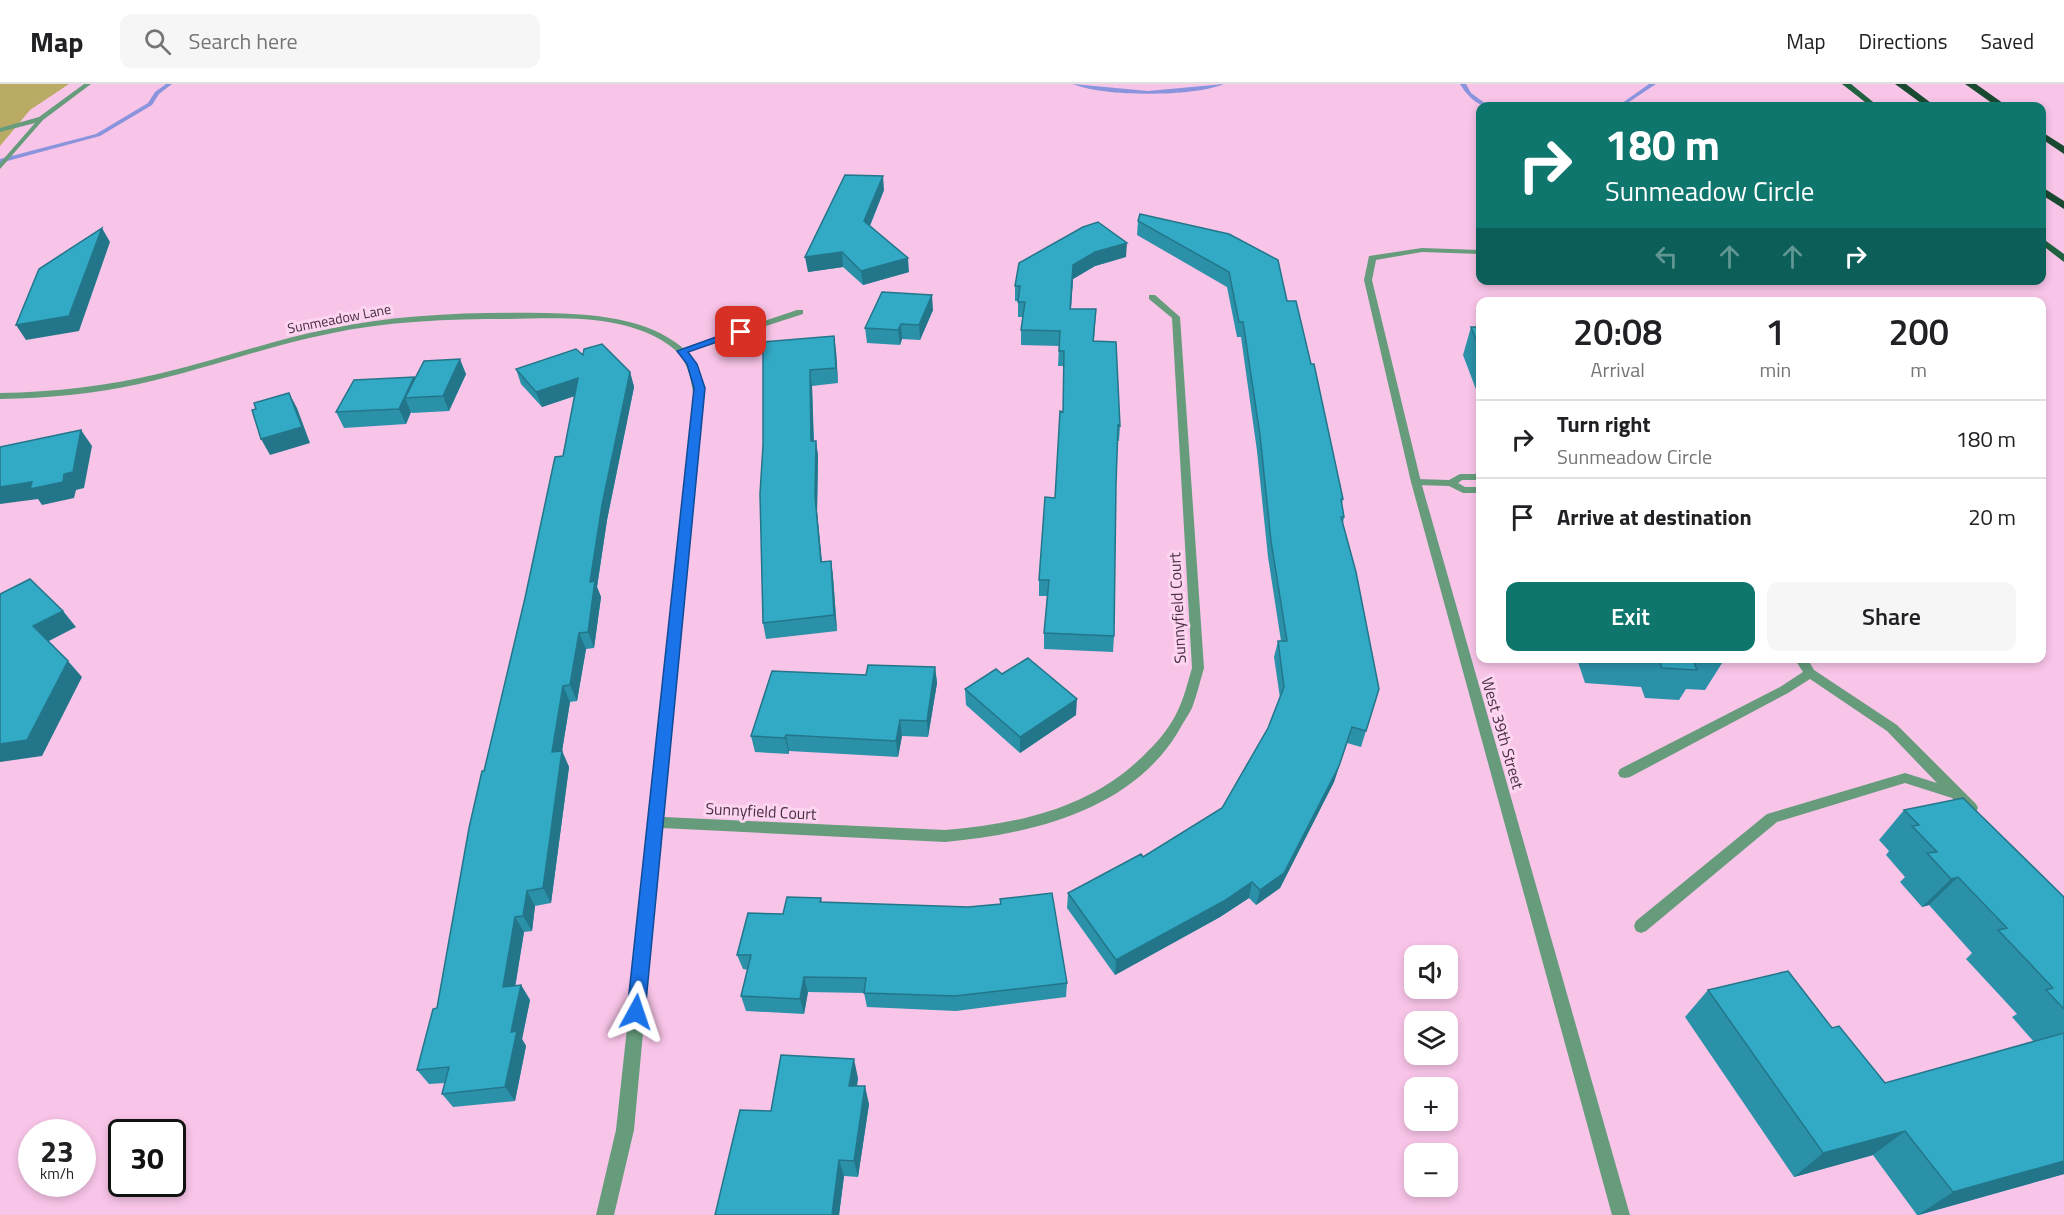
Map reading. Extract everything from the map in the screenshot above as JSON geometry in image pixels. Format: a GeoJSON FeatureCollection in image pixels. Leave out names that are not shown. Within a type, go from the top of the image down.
{"type":"FeatureCollection","features":[{"type":"Feature","properties":{"kind":"highway"},"geometry":{"type":"LineString","coordinates":[[1900,84],[1925,102]]}},
{"type":"Feature","properties":{"kind":"highway"},"geometry":{"type":"LineString","coordinates":[[1970,84],[1996,102]]}},
{"type":"Feature","properties":{"kind":"highway"},"geometry":{"type":"LineString","coordinates":[[2046,134],[2064,143]]}},
{"type":"Feature","properties":{"kind":"highway"},"geometry":{"type":"LineString","coordinates":[[2046,135],[2064,151]]}},
{"type":"Feature","properties":{"kind":"highway"},"geometry":{"type":"LineString","coordinates":[[2046,193],[2064,206]]}},
{"type":"Feature","properties":{"kind":"main road"},"geometry":{"type":"LineString","coordinates":[[1846,84],[1869,102]]}},
{"type":"Feature","properties":{"kind":"main road"},"geometry":{"type":"LineString","coordinates":[[2046,244],[2064,259]]}},
{"type":"Feature","properties":{"kind":"street"},"geometry":{"type":"LineString","coordinates":[[0,167],[41,119],[88,84]]}},
{"type":"Feature","properties":{"kind":"street"},"geometry":{"type":"LineString","coordinates":[[0,130],[41,119]]}},
{"type":"Feature","properties":{"kind":"street","name":"West 39th Street"},"geometry":{"type":"LineString","coordinates":[[1476,252],[1422,250],[1372,258],[1368,280],[1416,482],[1620,1215]]}},
{"type":"Feature","properties":{"kind":"street","name":"Sunnyfield Court"},"geometry":{"type":"LineString","coordinates":[[654,822],[945,836],[986,833],[1041,821],[1076,808],[1123,782],[1147,763],[1176,729],[1193,693],[1198,669],[1176,317],[1152,297]]}},
{"type":"Feature","properties":{"kind":"street"},"geometry":{"type":"LineString","coordinates":[[605,1215],[625,1130],[699,388],[692,364],[682,351],[800,312]]}},
{"type":"Feature","properties":{"kind":"street","name":"Sunmeadow Lane"},"geometry":{"type":"LineString","coordinates":[[0,396],[50,394],[111,387],[172,374],[330,331],[431,317],[599,318],[647,330],[682,351]]}},
{"type":"Feature","properties":{"kind":"street"},"geometry":{"type":"LineString","coordinates":[[1451,483],[1460,477],[1476,477]]}},
{"type":"Feature","properties":{"kind":"street"},"geometry":{"type":"LineString","coordinates":[[1416,482],[1451,483],[1463,490],[1476,490]]}},
{"type":"Feature","properties":{"kind":"street"},"geometry":{"type":"LineString","coordinates":[[1803,663],[1810,674],[1892,728],[1982,818]]}},
{"type":"Feature","properties":{"kind":"street"},"geometry":{"type":"LineString","coordinates":[[1625,772],[1784,690],[1810,674]]}},
{"type":"Feature","properties":{"kind":"street"},"geometry":{"type":"LineString","coordinates":[[1641,926],[1772,818],[1905,778],[1957,794]]}},
{"type":"Feature","properties":{"kind":"shaded area"},"geometry":{"type":"Polygon","coordinates":[[[0,84],[69,84],[30,110],[0,146],[0,84]]]}},
{"type":"Feature","properties":{"kind":"building"},"geometry":{"type":"Polygon","coordinates":[[[845,175],[883,176],[864,221],[908,258],[861,271],[842,252],[805,257],[845,175]]]}},
{"type":"Feature","properties":{"kind":"building"},"geometry":{"type":"Polygon","coordinates":[[[1140,214],[1229,234],[1278,260],[1287,301],[1296,301],[1311,364],[1314,364],[1343,499],[1341,499],[1344,517],[1341,517],[1356,572],[1379,689],[1366,731],[1352,727],[1339,766],[1284,873],[1260,890],[1252,882],[1224,901],[1116,960],[1068,893],[1141,854],[1143,857],[1222,808],[1268,728],[1284,687],[1278,641],[1287,641],[1271,541],[1260,435],[1243,322],[1239,322],[1229,272],[1138,221],[1140,214]]]}},
{"type":"Feature","properties":{"kind":"building"},"geometry":{"type":"Polygon","coordinates":[[[1098,222],[1127,243],[1095,252],[1073,265],[1070,309],[1096,309],[1093,341],[1116,342],[1120,426],[1118,425],[1116,484],[1114,636],[1044,633],[1049,580],[1039,580],[1045,497],[1055,498],[1060,411],[1063,412],[1064,351],[1059,351],[1060,331],[1021,330],[1025,302],[1018,302],[1020,286],[1015,286],[1019,263],[1083,227],[1098,222]]]}},
{"type":"Feature","properties":{"kind":"building"},"geometry":{"type":"Polygon","coordinates":[[[102,228],[69,316],[16,325],[39,269],[102,228]]]}},
{"type":"Feature","properties":{"kind":"building"},"geometry":{"type":"Polygon","coordinates":[[[882,292],[932,295],[919,325],[901,324],[898,330],[865,328],[882,292]]]}},
{"type":"Feature","properties":{"kind":"building"},"geometry":{"type":"Polygon","coordinates":[[[1471,327],[1476,327],[1476,340],[1471,327]]]}},
{"type":"Feature","properties":{"kind":"building"},"geometry":{"type":"Polygon","coordinates":[[[834,336],[836,368],[810,370],[811,441],[816,441],[815,496],[821,562],[831,561],[834,615],[763,623],[760,494],[763,445],[763,342],[834,336]]]}},
{"type":"Feature","properties":{"kind":"building"},"geometry":{"type":"Polygon","coordinates":[[[602,344],[630,372],[602,505],[590,582],[595,581],[588,632],[579,633],[570,685],[563,686],[552,752],[562,751],[543,888],[527,891],[523,916],[515,917],[503,987],[521,985],[511,1032],[517,1031],[505,1087],[442,1094],[449,1067],[417,1070],[433,1009],[437,1008],[469,828],[525,598],[555,457],[563,456],[578,378],[536,392],[516,369],[576,349],[583,355],[584,349],[602,344]]]}},
{"type":"Feature","properties":{"kind":"building"},"geometry":{"type":"Polygon","coordinates":[[[460,359],[443,396],[405,398],[424,361],[460,359]]]}},
{"type":"Feature","properties":{"kind":"building"},"geometry":{"type":"Polygon","coordinates":[[[414,377],[399,409],[336,412],[354,380],[414,377]]]}},
{"type":"Feature","properties":{"kind":"building"},"geometry":{"type":"Polygon","coordinates":[[[289,393],[302,427],[261,439],[252,410],[256,409],[254,403],[289,393]]]}},
{"type":"Feature","properties":{"kind":"building"},"geometry":{"type":"Polygon","coordinates":[[[81,430],[73,472],[64,474],[63,482],[30,489],[32,482],[0,487],[0,447],[81,430]]]}},
{"type":"Feature","properties":{"kind":"building"},"geometry":{"type":"Polygon","coordinates":[[[30,579],[63,611],[33,626],[68,661],[27,740],[0,744],[0,594],[30,579]]]}},
{"type":"Feature","properties":{"kind":"building"},"geometry":{"type":"Polygon","coordinates":[[[1028,658],[1077,699],[1020,737],[965,689],[996,669],[1002,674],[1028,658]]]}},
{"type":"Feature","properties":{"kind":"building"},"geometry":{"type":"Polygon","coordinates":[[[1660,663],[1694,663],[1697,670],[1662,668],[1660,663]]]}},
{"type":"Feature","properties":{"kind":"building"},"geometry":{"type":"Polygon","coordinates":[[[868,665],[935,667],[927,721],[900,720],[896,741],[786,735],[785,738],[751,736],[772,671],[866,675],[868,665]]]}},
{"type":"Feature","properties":{"kind":"building"},"geometry":{"type":"Polygon","coordinates":[[[1963,798],[2064,897],[2064,1009],[2046,990],[2053,988],[1998,930],[2007,928],[1958,877],[1951,879],[1927,853],[1937,852],[1912,826],[1919,825],[1904,810],[1963,798]]]}},
{"type":"Feature","properties":{"kind":"building"},"geometry":{"type":"Polygon","coordinates":[[[1052,893],[1067,983],[955,996],[864,993],[866,978],[804,977],[800,999],[741,996],[751,955],[737,955],[748,913],[783,914],[787,897],[821,898],[820,902],[968,907],[1001,904],[1000,899],[1052,893]]]}},
{"type":"Feature","properties":{"kind":"building"},"geometry":{"type":"Polygon","coordinates":[[[1788,971],[1832,1028],[1839,1026],[1885,1083],[2064,1033],[2064,1161],[1953,1192],[1905,1131],[1823,1153],[1708,990],[1788,971]]]}},
{"type":"Feature","properties":{"kind":"building"},"geometry":{"type":"Polygon","coordinates":[[[781,1055],[854,1059],[849,1086],[865,1086],[854,1161],[839,1160],[832,1215],[715,1215],[740,1110],[771,1111],[781,1055]]]}},
{"type":"Feature","properties":{"kind":"waterway"},"geometry":{"type":"LineString","coordinates":[[0,161],[98,135],[150,104],[157,93],[169,84]]}},
{"type":"Feature","properties":{"kind":"waterway"},"geometry":{"type":"LineString","coordinates":[[1076,84],[1131,92],[1166,92],[1221,84]]}},
{"type":"Feature","properties":{"kind":"waterway"},"geometry":{"type":"LineString","coordinates":[[1463,84],[1469,94],[1481,102]]}},
{"type":"Feature","properties":{"kind":"waterway"},"geometry":{"type":"LineString","coordinates":[[1626,102],[1653,84]]}},
{"type":"Feature","properties":{"kind":"route"},"geometry":{"type":"LineString","coordinates":[[636,1012],[699,388],[692,364],[682,351],[741,332]]}}]}
